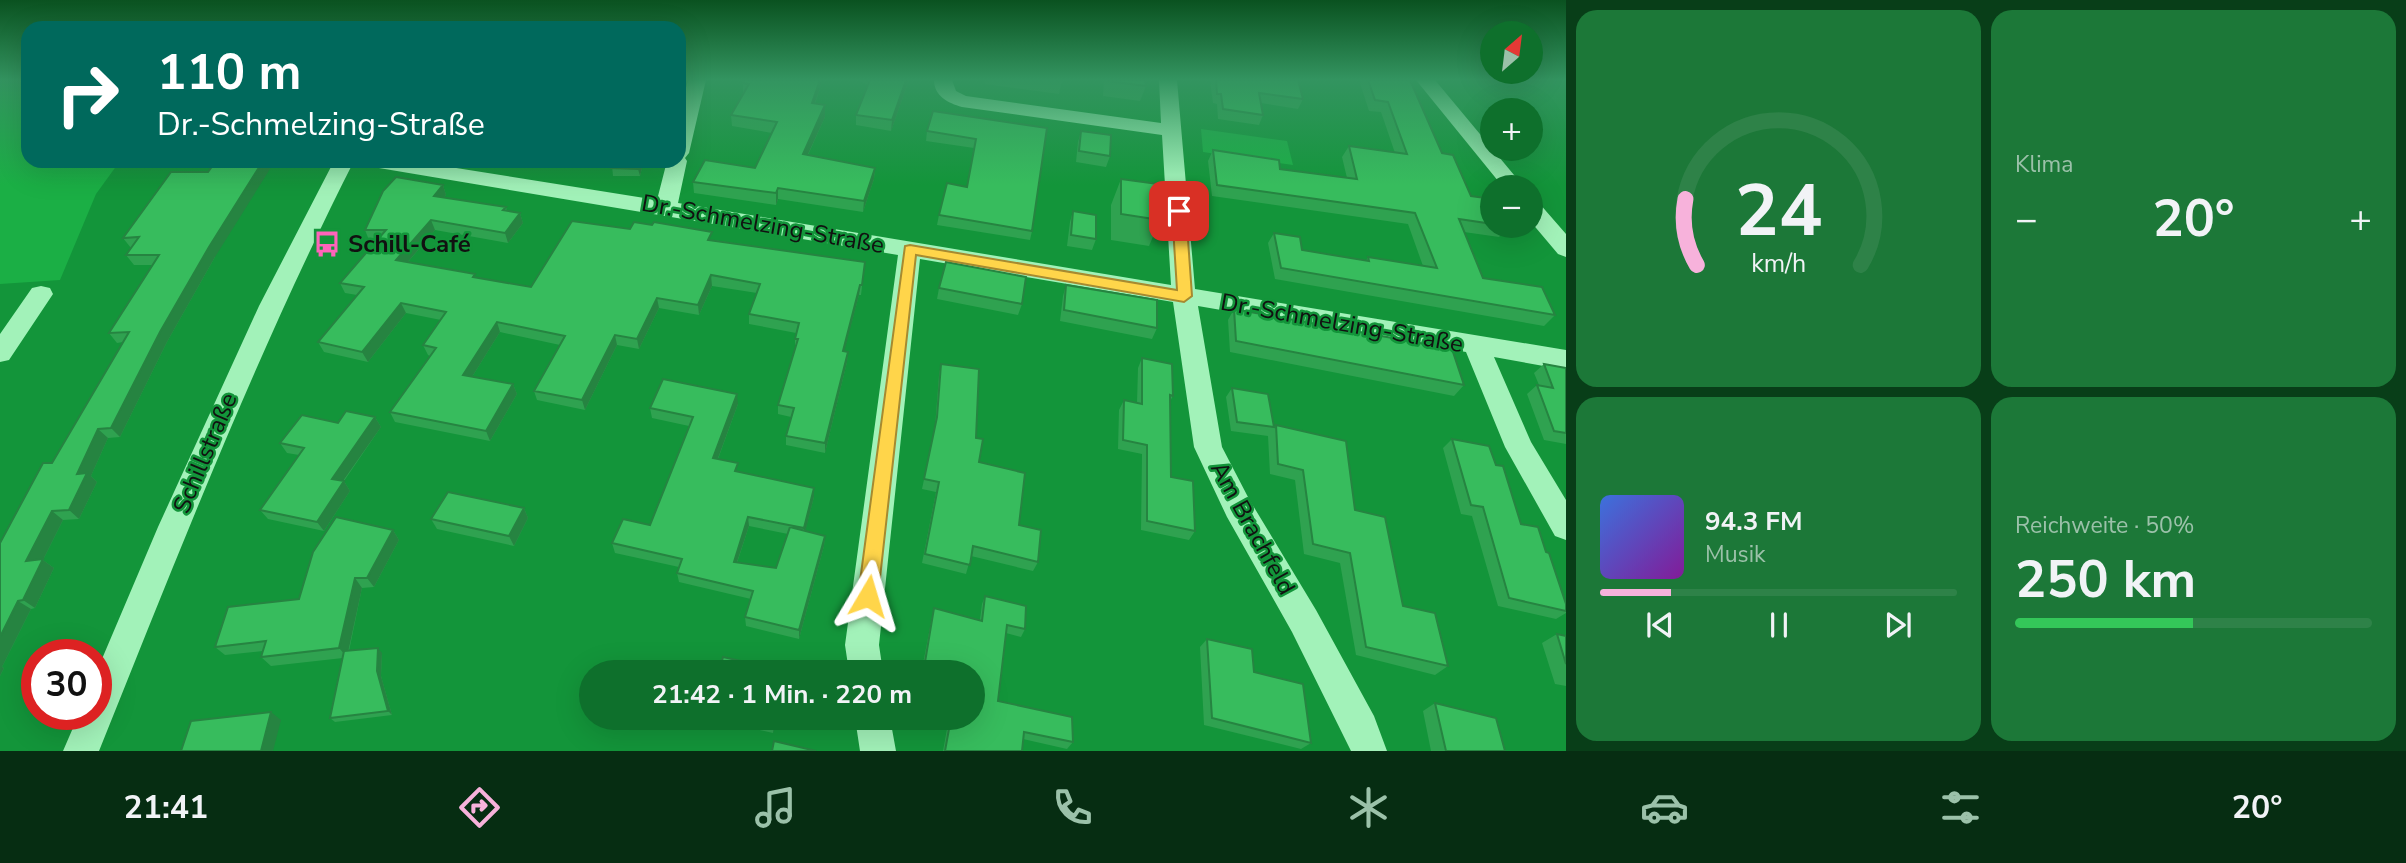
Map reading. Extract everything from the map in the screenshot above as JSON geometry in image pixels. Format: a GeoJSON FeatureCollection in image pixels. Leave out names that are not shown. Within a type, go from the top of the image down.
{"type":"FeatureCollection","features":[{"type":"Feature","properties":{"kind":"street"},"geometry":{"type":"LineString","coordinates":[[1061,115],[1174,131]]}},
{"type":"Feature","properties":{"kind":"street","name":"Am Brachfeld"},"geometry":{"type":"LineString","coordinates":[[1172,115],[1184,296],[1208,447],[1238,508],[1304,621],[1361,729],[1369,751]]}},
{"type":"Feature","properties":{"kind":"street"},"geometry":{"type":"LineString","coordinates":[[1454,115],[1504,175]]}},
{"type":"Feature","properties":{"kind":"street","name":"Schillstraße"},"geometry":{"type":"LineString","coordinates":[[81,751],[246,356],[291,261],[340,168]]}},
{"type":"Feature","properties":{"kind":"street","name":"Dr.-Schmelzing-Straße"},"geometry":{"type":"LineString","coordinates":[[417,168],[1566,360]]}},
{"type":"Feature","properties":{"kind":"street"},"geometry":{"type":"LineString","coordinates":[[666,208],[675,168]]}},
{"type":"Feature","properties":{"kind":"street"},"geometry":{"type":"LineString","coordinates":[[1543,222],[1566,249]]}},
{"type":"Feature","properties":{"kind":"street"},"geometry":{"type":"LineString","coordinates":[[864,660],[862,645],[910,249]]}},
{"type":"Feature","properties":{"kind":"street"},"geometry":{"type":"LineString","coordinates":[[0,353],[41,294]]}},
{"type":"Feature","properties":{"kind":"street"},"geometry":{"type":"LineString","coordinates":[[1476,346],[1519,447],[1566,527]]}},
{"type":"Feature","properties":{"kind":"street"},"geometry":{"type":"LineString","coordinates":[[875,730],[878,751]]}},
{"type":"Feature","properties":{"kind":"green space"},"geometry":{"type":"Polygon","coordinates":[[[0,115],[21,115],[21,168],[115,168],[96,194],[60,280],[0,284],[0,115]]]}},
{"type":"Feature","properties":{"kind":"green space"},"geometry":{"type":"Polygon","coordinates":[[[1201,129],[1287,141],[1293,165],[1203,152],[1201,129]]]}},
{"type":"Feature","properties":{"kind":"building"},"geometry":{"type":"Polygon","coordinates":[[[731,115],[820,115],[803,154],[875,168],[864,201],[778,188],[776,193],[693,182],[705,160],[755,168],[777,122],[731,115]]]}},
{"type":"Feature","properties":{"kind":"building"},"geometry":{"type":"Polygon","coordinates":[[[856,115],[894,115],[892,120],[856,115]]]}},
{"type":"Feature","properties":{"kind":"building"},"geometry":{"type":"Polygon","coordinates":[[[932,115],[960,115],[1047,128],[1032,231],[939,215],[947,183],[967,187],[976,139],[927,131],[932,115]]]}},
{"type":"Feature","properties":{"kind":"building"},"geometry":{"type":"Polygon","coordinates":[[[1393,115],[1425,115],[1442,153],[1453,155],[1471,196],[1480,197],[1480,222],[1459,219],[1483,278],[1542,287],[1555,315],[1281,268],[1274,233],[1300,237],[1302,250],[1437,268],[1415,213],[1217,185],[1213,150],[1279,160],[1280,169],[1357,179],[1349,146],[1407,154],[1393,115]]]}},
{"type":"Feature","properties":{"kind":"building"},"geometry":{"type":"Polygon","coordinates":[[[1081,131],[1111,135],[1110,156],[1079,151],[1081,131]]]}},
{"type":"Feature","properties":{"kind":"building"},"geometry":{"type":"Polygon","coordinates":[[[211,168],[259,168],[160,332],[111,428],[98,429],[77,474],[87,473],[69,510],[52,511],[26,561],[43,559],[23,600],[18,601],[0,637],[0,543],[43,463],[52,463],[129,332],[109,333],[159,255],[126,255],[139,237],[123,238],[171,172],[208,172],[211,168]]]}},
{"type":"Feature","properties":{"kind":"building"},"geometry":{"type":"Polygon","coordinates":[[[396,177],[443,185],[434,196],[506,207],[503,210],[520,213],[505,233],[431,220],[396,260],[475,274],[473,277],[531,287],[572,221],[630,229],[634,222],[652,225],[654,222],[712,232],[708,240],[865,262],[862,285],[843,351],[848,352],[825,443],[786,436],[794,408],[778,405],[798,339],[795,339],[799,323],[749,314],[760,284],[711,275],[698,305],[657,298],[637,339],[615,335],[582,400],[534,391],[565,336],[497,322],[463,375],[513,384],[486,431],[390,412],[436,348],[423,345],[446,312],[401,303],[362,352],[318,342],[364,287],[340,283],[386,230],[365,230],[383,191],[396,177]]]}},
{"type":"Feature","properties":{"kind":"building"},"geometry":{"type":"Polygon","coordinates":[[[1121,179],[1158,184],[1160,220],[1121,214],[1121,179]]]}},
{"type":"Feature","properties":{"kind":"building"},"geometry":{"type":"Polygon","coordinates":[[[1073,211],[1096,215],[1096,239],[1071,235],[1073,211]]]}},
{"type":"Feature","properties":{"kind":"building"},"geometry":{"type":"Polygon","coordinates":[[[946,262],[1026,277],[1022,304],[939,288],[946,262]]]}},
{"type":"Feature","properties":{"kind":"building"},"geometry":{"type":"Polygon","coordinates":[[[1066,285],[1157,300],[1157,328],[1064,310],[1066,285]]]}},
{"type":"Feature","properties":{"kind":"building"},"geometry":{"type":"Polygon","coordinates":[[[1234,309],[1452,349],[1464,385],[1236,341],[1234,309]]]}},
{"type":"Feature","properties":{"kind":"building"},"geometry":{"type":"Polygon","coordinates":[[[1142,358],[1172,364],[1171,477],[1193,481],[1195,531],[1147,521],[1147,445],[1123,440],[1124,400],[1142,404],[1142,358]]]}},
{"type":"Feature","properties":{"kind":"building"},"geometry":{"type":"Polygon","coordinates":[[[941,364],[979,369],[976,438],[983,439],[979,462],[1025,473],[1019,525],[1041,530],[1038,562],[973,546],[970,565],[925,554],[939,482],[924,479],[937,417],[941,364]]]}},
{"type":"Feature","properties":{"kind":"building"},"geometry":{"type":"Polygon","coordinates":[[[1544,364],[1566,368],[1566,433],[1554,431],[1537,385],[1553,388],[1544,364]]]}},
{"type":"Feature","properties":{"kind":"building"},"geometry":{"type":"Polygon","coordinates":[[[663,379],[737,394],[713,458],[738,463],[735,471],[814,488],[804,528],[748,517],[734,562],[776,568],[790,527],[825,536],[799,630],[745,617],[753,591],[677,573],[682,559],[612,543],[623,519],[650,525],[693,417],[650,408],[663,379]]]}},
{"type":"Feature","properties":{"kind":"building"},"geometry":{"type":"Polygon","coordinates":[[[1232,388],[1268,394],[1274,427],[1237,422],[1232,388]]]}},
{"type":"Feature","properties":{"kind":"building"},"geometry":{"type":"Polygon","coordinates":[[[346,411],[375,417],[332,479],[344,481],[317,522],[260,510],[304,448],[280,443],[302,415],[338,423],[346,411]]]}},
{"type":"Feature","properties":{"kind":"building"},"geometry":{"type":"Polygon","coordinates":[[[1276,425],[1346,441],[1355,510],[1385,517],[1403,606],[1435,613],[1448,666],[1366,647],[1350,553],[1313,544],[1303,470],[1278,464],[1276,425]]]}},
{"type":"Feature","properties":{"kind":"building"},"geometry":{"type":"Polygon","coordinates":[[[1452,439],[1489,446],[1496,465],[1503,466],[1521,524],[1538,527],[1566,604],[1566,611],[1509,598],[1483,507],[1471,505],[1452,439]]]}},
{"type":"Feature","properties":{"kind":"building"},"geometry":{"type":"Polygon","coordinates":[[[448,492],[524,508],[509,536],[431,519],[448,492]]]}},
{"type":"Feature","properties":{"kind":"building"},"geometry":{"type":"Polygon","coordinates":[[[336,517],[393,530],[367,578],[355,578],[339,648],[261,657],[266,641],[215,647],[228,607],[299,599],[313,552],[336,517]]]}},
{"type":"Feature","properties":{"kind":"building"},"geometry":{"type":"Polygon","coordinates":[[[985,596],[1026,606],[1025,629],[1007,625],[998,701],[1072,717],[1073,742],[1024,732],[1022,751],[945,751],[949,730],[985,730],[985,660],[925,660],[934,608],[982,621],[985,596]]]}},
{"type":"Feature","properties":{"kind":"building"},"geometry":{"type":"Polygon","coordinates":[[[1557,634],[1566,636],[1566,664],[1557,634]]]}},
{"type":"Feature","properties":{"kind":"building"},"geometry":{"type":"Polygon","coordinates":[[[1207,639],[1252,649],[1254,672],[1303,684],[1311,743],[1212,718],[1207,639]]]}},
{"type":"Feature","properties":{"kind":"building"},"geometry":{"type":"Polygon","coordinates":[[[378,648],[377,671],[388,711],[330,718],[344,651],[378,648]]]}},
{"type":"Feature","properties":{"kind":"building"},"geometry":{"type":"Polygon","coordinates":[[[1435,703],[1496,718],[1505,751],[1446,751],[1435,703]]]}},
{"type":"Feature","properties":{"kind":"building"},"geometry":{"type":"Polygon","coordinates":[[[271,712],[261,751],[181,751],[191,721],[271,712]]]}},
{"type":"Feature","properties":{"kind":"building"},"geometry":{"type":"Polygon","coordinates":[[[774,741],[816,751],[772,751],[774,741]]]}},
{"type":"Feature","properties":{"kind":"place","name":"Schill-Café"},"geometry":{"type":"Point","coordinates":[327,244]}},
{"type":"Feature","properties":{"kind":"route"},"geometry":{"type":"LineString","coordinates":[[868,596],[910,249],[1184,296],[1179,211]]}}]}
